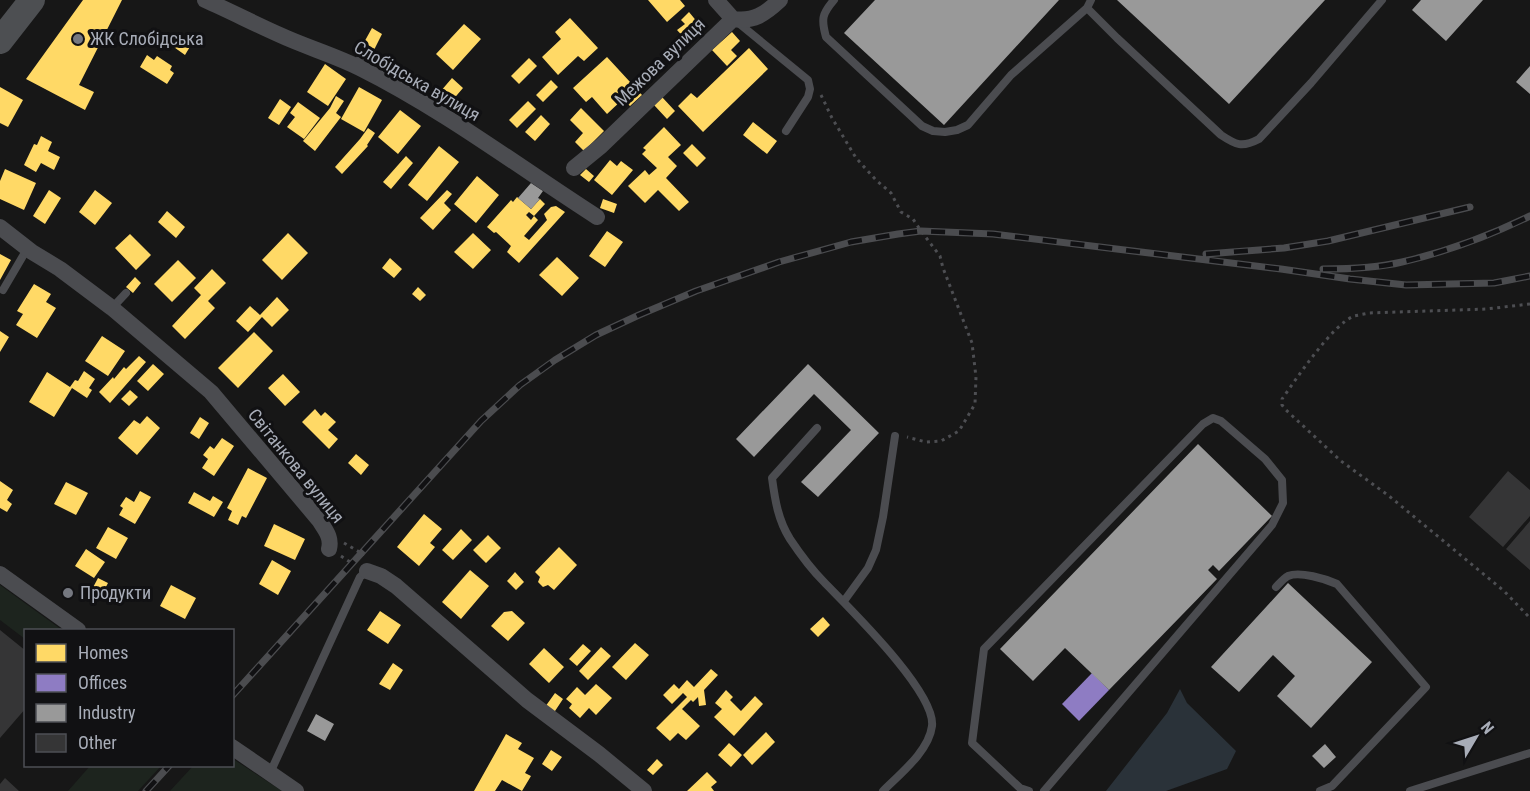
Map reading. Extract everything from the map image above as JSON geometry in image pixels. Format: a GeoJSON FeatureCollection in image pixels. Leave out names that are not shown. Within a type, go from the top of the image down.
{"type":"FeatureCollection","features":[{"type":"Feature","properties":{"kind":"main road"},"geometry":{"type":"LineString","coordinates":[[0,41],[32,0]]}},
{"type":"Feature","properties":{"kind":"street","name":"Слобідська вулиця"},"geometry":{"type":"LineString","coordinates":[[205,0],[282,36],[356,66],[403,92],[448,119],[597,218]]}},
{"type":"Feature","properties":{"kind":"street"},"geometry":{"type":"LineString","coordinates":[[716,0],[733,19]]}},
{"type":"Feature","properties":{"kind":"street","name":"Межова вулиця"},"geometry":{"type":"LineString","coordinates":[[574,168],[601,146],[733,19],[745,21],[756,18],[780,0]]}},
{"type":"Feature","properties":{"kind":"street","name":"Світанкова вулиця"},"geometry":{"type":"LineString","coordinates":[[0,227],[27,249],[60,269],[112,308],[211,392],[319,520],[328,535],[330,545]]}},
{"type":"Feature","properties":{"kind":"street"},"geometry":{"type":"LineString","coordinates":[[368,572],[381,576],[396,586],[526,700],[599,754],[644,791]]}},
{"type":"Feature","properties":{"kind":"street"},"geometry":{"type":"LineString","coordinates":[[0,574],[77,629]]}},
{"type":"Feature","properties":{"kind":"street"},"geometry":{"type":"LineString","coordinates":[[234,748],[296,791]]}},
{"type":"Feature","properties":{"kind":"lane"},"geometry":{"type":"LineString","coordinates":[[834,0],[823,14],[822,25],[826,37],[921,126],[933,131],[957,130],[968,124],[1011,75],[1089,4],[1117,38],[1221,135],[1234,143],[1248,145],[1259,139],[1296,99],[1382,0]]}},
{"type":"Feature","properties":{"kind":"lane"},"geometry":{"type":"LineString","coordinates":[[733,19],[808,80],[810,89],[808,97],[786,131]]}},
{"type":"Feature","properties":{"kind":"lane"},"geometry":{"type":"LineString","coordinates":[[356,66],[366,48]]}},
{"type":"Feature","properties":{"kind":"lane"},"geometry":{"type":"LineString","coordinates":[[3,290],[27,249]]}},
{"type":"Feature","properties":{"kind":"lane"},"geometry":{"type":"LineString","coordinates":[[112,308],[126,292]]}},
{"type":"Feature","properties":{"kind":"lane"},"geometry":{"type":"LineString","coordinates":[[1029,791],[1020,788],[972,743],[984,649],[1203,424],[1212,418],[1221,421],[1265,459],[1282,480],[1283,504],[1272,525],[1044,791]]}},
{"type":"Feature","properties":{"kind":"lane"},"geometry":{"type":"LineString","coordinates":[[817,428],[772,478],[778,514],[789,537],[805,561],[890,652],[917,687],[930,712],[932,724],[930,736],[923,748],[883,791]]}},
{"type":"Feature","properties":{"kind":"lane"},"geometry":{"type":"LineString","coordinates":[[844,601],[868,568],[876,550],[895,436]]}},
{"type":"Feature","properties":{"kind":"lane"},"geometry":{"type":"LineString","coordinates":[[270,774],[360,577],[368,572]]}},
{"type":"Feature","properties":{"kind":"lane"},"geometry":{"type":"LineString","coordinates":[[1276,587],[1287,576],[1300,575],[1327,579],[1337,584],[1426,687],[1332,786],[1320,791]]}},
{"type":"Feature","properties":{"kind":"lane"},"geometry":{"type":"LineString","coordinates":[[1410,791],[1530,753]]}},
{"type":"Feature","properties":{"kind":"path"},"geometry":{"type":"LineString","coordinates":[[820,93],[856,158],[891,193],[900,212],[913,219],[940,256],[972,343],[976,377],[975,404],[959,431],[941,441],[934,442],[895,436]]}},
{"type":"Feature","properties":{"kind":"path"},"geometry":{"type":"LineString","coordinates":[[1530,304],[1486,309],[1368,313],[1354,316],[1344,322],[1321,346],[1282,399],[1282,405],[1286,410],[1341,461],[1389,496],[1486,576],[1530,618]]}},
{"type":"Feature","properties":{"kind":"path"},"geometry":{"type":"LineString","coordinates":[[330,545],[345,543],[362,553],[368,572]]}},
{"type":"Feature","properties":{"kind":"path","name":"Світанкова вулиця"},"geometry":{"type":"LineString","coordinates":[[330,545],[368,572]]}},
{"type":"Feature","properties":{"kind":"shaded area"},"geometry":{"type":"Polygon","coordinates":[[[0,585],[61,629],[24,629],[24,638],[0,620],[0,585]]]}},
{"type":"Feature","properties":{"kind":"shaded area"},"geometry":{"type":"Polygon","coordinates":[[[1180,689],[1187,703],[1236,751],[1227,769],[1166,791],[1106,791],[1167,713],[1180,689]]]}},
{"type":"Feature","properties":{"kind":"shaded area"},"geometry":{"type":"Polygon","coordinates":[[[234,760],[282,791],[170,791],[192,767],[234,767],[234,760]]]}},
{"type":"Feature","properties":{"kind":"shaded area"},"geometry":{"type":"Polygon","coordinates":[[[89,767],[160,767],[138,791],[68,791],[89,767]]]}},
{"type":"Feature","properties":{"kind":"building: Homes","name":"ЖК Слобідська"},"geometry":{"type":"Polygon","coordinates":[[[83,0],[122,0],[79,85],[94,92],[85,110],[26,79],[83,0]]]}},
{"type":"Feature","properties":{"kind":"building: Homes"},"geometry":{"type":"Polygon","coordinates":[[[648,0],[680,0],[685,6],[667,22],[648,0]]]}},
{"type":"Feature","properties":{"kind":"building: Homes"},"geometry":{"type":"Polygon","coordinates":[[[689,12],[703,29],[688,42],[677,30],[685,24],[681,20],[689,12]]]}},
{"type":"Feature","properties":{"kind":"building: Homes"},"geometry":{"type":"Polygon","coordinates":[[[570,18],[598,48],[584,61],[578,56],[558,75],[542,57],[561,39],[555,32],[570,18]]]}},
{"type":"Feature","properties":{"kind":"building: Homes"},"geometry":{"type":"Polygon","coordinates":[[[464,24],[481,39],[453,70],[436,54],[464,24]]]}},
{"type":"Feature","properties":{"kind":"building: Homes"},"geometry":{"type":"Polygon","coordinates":[[[372,28],[382,34],[373,52],[362,46],[372,28]]]}},
{"type":"Feature","properties":{"kind":"building: Homes"},"geometry":{"type":"Polygon","coordinates":[[[732,32],[740,41],[731,50],[737,56],[727,66],[712,50],[732,32]]]}},
{"type":"Feature","properties":{"kind":"building: Homes"},"geometry":{"type":"Polygon","coordinates":[[[177,36],[191,45],[185,55],[171,45],[177,36]]]}},
{"type":"Feature","properties":{"kind":"building: Homes"},"geometry":{"type":"Polygon","coordinates":[[[749,48],[768,69],[703,132],[678,106],[691,93],[697,98],[749,48]]]}},
{"type":"Feature","properties":{"kind":"building: Homes"},"geometry":{"type":"Polygon","coordinates":[[[147,55],[154,60],[157,56],[172,66],[170,70],[174,73],[167,84],[140,67],[147,55]]]}},
{"type":"Feature","properties":{"kind":"building: Homes"},"geometry":{"type":"Polygon","coordinates":[[[607,57],[642,95],[630,106],[623,99],[607,114],[592,97],[586,102],[573,88],[607,57]]]}},
{"type":"Feature","properties":{"kind":"building: Homes"},"geometry":{"type":"Polygon","coordinates":[[[529,58],[537,66],[519,84],[511,76],[529,58]]]}},
{"type":"Feature","properties":{"kind":"building: Homes"},"geometry":{"type":"Polygon","coordinates":[[[325,64],[346,79],[328,106],[307,92],[325,64]]]}},
{"type":"Feature","properties":{"kind":"building: Homes"},"geometry":{"type":"Polygon","coordinates":[[[452,78],[463,88],[451,102],[440,92],[452,78]]]}},
{"type":"Feature","properties":{"kind":"building: Homes"},"geometry":{"type":"Polygon","coordinates":[[[551,80],[558,87],[543,102],[536,95],[551,80]]]}},
{"type":"Feature","properties":{"kind":"building: Homes"},"geometry":{"type":"Polygon","coordinates":[[[0,87],[23,100],[8,127],[0,123],[0,87]]]}},
{"type":"Feature","properties":{"kind":"building: Homes"},"geometry":{"type":"Polygon","coordinates":[[[359,87],[382,100],[364,132],[341,119],[359,87]]]}},
{"type":"Feature","properties":{"kind":"building: Homes"},"geometry":{"type":"Polygon","coordinates":[[[336,96],[344,101],[336,113],[341,117],[315,151],[303,141],[330,108],[336,96]]]}},
{"type":"Feature","properties":{"kind":"building: Homes"},"geometry":{"type":"Polygon","coordinates":[[[662,97],[675,111],[667,119],[654,105],[662,97]]]}},
{"type":"Feature","properties":{"kind":"building: Homes"},"geometry":{"type":"Polygon","coordinates":[[[280,99],[291,107],[279,125],[268,118],[280,99]]]}},
{"type":"Feature","properties":{"kind":"building: Homes"},"geometry":{"type":"Polygon","coordinates":[[[528,101],[536,109],[517,128],[509,120],[528,101]]]}},
{"type":"Feature","properties":{"kind":"building: Homes"},"geometry":{"type":"Polygon","coordinates":[[[298,102],[320,118],[304,139],[287,127],[295,117],[290,113],[298,102]]]}},
{"type":"Feature","properties":{"kind":"building: Homes"},"geometry":{"type":"Polygon","coordinates":[[[581,108],[604,131],[584,151],[575,142],[583,133],[570,120],[581,108]]]}},
{"type":"Feature","properties":{"kind":"building: Homes"},"geometry":{"type":"Polygon","coordinates":[[[400,110],[421,126],[398,154],[378,137],[400,110]]]}},
{"type":"Feature","properties":{"kind":"building: Homes"},"geometry":{"type":"Polygon","coordinates":[[[541,115],[550,124],[535,141],[525,132],[541,115]]]}},
{"type":"Feature","properties":{"kind":"building: Homes"},"geometry":{"type":"Polygon","coordinates":[[[753,122],[777,141],[767,154],[743,135],[753,122]]]}},
{"type":"Feature","properties":{"kind":"building: Homes"},"geometry":{"type":"Polygon","coordinates":[[[664,127],[681,145],[668,157],[677,166],[666,178],[689,202],[679,211],[658,190],[645,203],[628,186],[645,170],[649,175],[657,168],[642,154],[646,150],[643,148],[664,127]]]}},
{"type":"Feature","properties":{"kind":"building: Homes"},"geometry":{"type":"Polygon","coordinates":[[[368,128],[375,133],[368,146],[342,174],[335,167],[368,128]]]}},
{"type":"Feature","properties":{"kind":"building: Homes"},"geometry":{"type":"Polygon","coordinates":[[[41,136],[52,142],[48,151],[60,157],[54,170],[41,163],[36,172],[24,165],[34,144],[37,145],[41,136]]]}},
{"type":"Feature","properties":{"kind":"building: Homes"},"geometry":{"type":"Polygon","coordinates":[[[692,144],[706,158],[697,167],[683,153],[692,144]]]}},
{"type":"Feature","properties":{"kind":"building: Homes"},"geometry":{"type":"Polygon","coordinates":[[[439,146],[459,162],[427,201],[408,185],[439,146]]]}},
{"type":"Feature","properties":{"kind":"building: Homes"},"geometry":{"type":"Polygon","coordinates":[[[406,156],[413,163],[391,189],[383,182],[406,156]]]}},
{"type":"Feature","properties":{"kind":"building: Homes"},"geometry":{"type":"Polygon","coordinates":[[[610,160],[617,166],[621,161],[633,170],[612,195],[594,180],[610,160]]]}},
{"type":"Feature","properties":{"kind":"building: Homes"},"geometry":{"type":"Polygon","coordinates":[[[5,169],[36,183],[24,210],[0,199],[0,181],[5,169]]]}},
{"type":"Feature","properties":{"kind":"building: Homes"},"geometry":{"type":"Polygon","coordinates":[[[586,169],[594,176],[589,182],[580,175],[586,169]]]}},
{"type":"Feature","properties":{"kind":"building: Homes"},"geometry":{"type":"Polygon","coordinates":[[[477,176],[499,195],[476,223],[454,204],[477,176]]]}},
{"type":"Feature","properties":{"kind":"building: Homes"},"geometry":{"type":"Polygon","coordinates":[[[49,190],[61,198],[45,224],[33,216],[49,190]]]}},
{"type":"Feature","properties":{"kind":"building: Homes"},"geometry":{"type":"Polygon","coordinates":[[[95,190],[112,203],[95,225],[79,212],[95,190]]]}},
{"type":"Feature","properties":{"kind":"building: Homes"},"geometry":{"type":"Polygon","coordinates":[[[447,190],[452,194],[444,203],[451,210],[433,230],[420,218],[447,190]]]}},
{"type":"Feature","properties":{"kind":"building: Homes"},"geometry":{"type":"Polygon","coordinates":[[[517,197],[531,209],[540,199],[545,204],[534,216],[538,220],[524,236],[529,240],[547,220],[544,214],[551,207],[556,206],[565,212],[519,263],[507,252],[511,246],[487,227],[511,200],[513,202],[517,197]],[[529,212],[526,215],[531,220],[534,216],[529,212]]]}},
{"type":"Feature","properties":{"kind":"building: Homes"},"geometry":{"type":"Polygon","coordinates":[[[603,199],[617,204],[614,213],[600,208],[603,199]]]}},
{"type":"Feature","properties":{"kind":"building: Homes"},"geometry":{"type":"Polygon","coordinates":[[[167,211],[185,227],[176,238],[158,222],[167,211]]]}},
{"type":"Feature","properties":{"kind":"building: Homes"},"geometry":{"type":"Polygon","coordinates":[[[607,231],[623,242],[605,267],[589,256],[607,231]]]}},
{"type":"Feature","properties":{"kind":"building: Homes"},"geometry":{"type":"Polygon","coordinates":[[[288,233],[308,253],[282,280],[262,260],[288,233]]]}},
{"type":"Feature","properties":{"kind":"building: Homes"},"geometry":{"type":"Polygon","coordinates":[[[473,233],[491,250],[473,269],[454,252],[473,233]]]}},
{"type":"Feature","properties":{"kind":"building: Homes"},"geometry":{"type":"Polygon","coordinates":[[[130,234],[151,255],[136,270],[115,248],[130,234]]]}},
{"type":"Feature","properties":{"kind":"building: Homes"},"geometry":{"type":"Polygon","coordinates":[[[0,254],[11,260],[0,280],[0,254]]]}},
{"type":"Feature","properties":{"kind":"building: Homes"},"geometry":{"type":"Polygon","coordinates":[[[557,257],[579,278],[562,296],[539,275],[557,257]]]}},
{"type":"Feature","properties":{"kind":"building: Homes"},"geometry":{"type":"Polygon","coordinates":[[[390,258],[402,269],[394,278],[382,268],[390,258]]]}},
{"type":"Feature","properties":{"kind":"building: Homes"},"geometry":{"type":"Polygon","coordinates":[[[178,260],[196,278],[172,302],[154,284],[178,260]]]}},
{"type":"Feature","properties":{"kind":"building: Homes"},"geometry":{"type":"Polygon","coordinates":[[[212,269],[226,283],[208,301],[215,308],[185,339],[172,326],[201,295],[194,288],[212,269]]]}},
{"type":"Feature","properties":{"kind":"building: Homes"},"geometry":{"type":"Polygon","coordinates":[[[135,277],[141,283],[133,293],[126,287],[135,277]]]}},
{"type":"Feature","properties":{"kind":"building: Homes"},"geometry":{"type":"Polygon","coordinates":[[[34,284],[51,294],[46,302],[56,308],[37,338],[16,325],[23,314],[17,311],[34,284]]]}},
{"type":"Feature","properties":{"kind":"building: Homes"},"geometry":{"type":"Polygon","coordinates":[[[418,287],[426,295],[420,301],[412,294],[418,287]]]}},
{"type":"Feature","properties":{"kind":"building: Homes"},"geometry":{"type":"Polygon","coordinates":[[[277,297],[289,310],[272,327],[262,317],[248,332],[236,321],[250,306],[260,315],[277,297]]]}},
{"type":"Feature","properties":{"kind":"building: Homes"},"geometry":{"type":"Polygon","coordinates":[[[0,331],[9,337],[0,352],[0,331]]]}},
{"type":"Feature","properties":{"kind":"building: Homes"},"geometry":{"type":"Polygon","coordinates":[[[254,332],[273,351],[238,388],[218,368],[254,332]]]}},
{"type":"Feature","properties":{"kind":"building: Homes"},"geometry":{"type":"Polygon","coordinates":[[[102,336],[125,351],[108,376],[85,361],[102,336]]]}},
{"type":"Feature","properties":{"kind":"building: Homes"},"geometry":{"type":"Polygon","coordinates":[[[139,356],[146,362],[110,403],[99,392],[124,367],[126,369],[139,356]]]}},
{"type":"Feature","properties":{"kind":"building: Homes"},"geometry":{"type":"Polygon","coordinates":[[[153,364],[164,374],[148,391],[137,381],[153,364]]]}},
{"type":"Feature","properties":{"kind":"building: Homes"},"geometry":{"type":"Polygon","coordinates":[[[84,371],[95,379],[89,388],[92,390],[87,398],[72,388],[54,417],[29,402],[47,372],[70,387],[75,380],[78,381],[84,371]]]}},
{"type":"Feature","properties":{"kind":"building: Homes"},"geometry":{"type":"Polygon","coordinates":[[[283,374],[300,392],[285,406],[268,388],[283,374]]]}},
{"type":"Feature","properties":{"kind":"building: Homes"},"geometry":{"type":"Polygon","coordinates":[[[130,390],[138,397],[129,406],[121,399],[130,390]]]}},
{"type":"Feature","properties":{"kind":"building: Homes"},"geometry":{"type":"Polygon","coordinates":[[[315,409],[321,416],[325,412],[336,422],[328,430],[338,439],[329,449],[302,422],[315,409]]]}},
{"type":"Feature","properties":{"kind":"building: Homes"},"geometry":{"type":"Polygon","coordinates":[[[147,416],[160,428],[137,455],[118,438],[134,420],[140,424],[147,416]]]}},
{"type":"Feature","properties":{"kind":"building: Homes"},"geometry":{"type":"Polygon","coordinates":[[[200,417],[209,423],[199,439],[190,433],[200,417]]]}},
{"type":"Feature","properties":{"kind":"building: Homes"},"geometry":{"type":"Polygon","coordinates":[[[222,438],[234,446],[214,476],[202,468],[208,459],[203,455],[210,446],[214,449],[222,438]]]}},
{"type":"Feature","properties":{"kind":"building: Homes"},"geometry":{"type":"Polygon","coordinates":[[[356,454],[369,465],[361,475],[348,463],[356,454]]]}},
{"type":"Feature","properties":{"kind":"building: Homes"},"geometry":{"type":"Polygon","coordinates":[[[248,468],[267,478],[246,518],[242,516],[238,525],[228,520],[232,511],[227,508],[248,468]]]}},
{"type":"Feature","properties":{"kind":"building: Homes"},"geometry":{"type":"Polygon","coordinates":[[[0,481],[13,490],[7,500],[12,504],[7,512],[0,508],[0,481]]]}},
{"type":"Feature","properties":{"kind":"building: Homes"},"geometry":{"type":"Polygon","coordinates":[[[66,482],[88,493],[76,515],[54,504],[66,482]]]}},
{"type":"Feature","properties":{"kind":"building: Homes"},"geometry":{"type":"Polygon","coordinates":[[[140,491],[151,497],[135,524],[119,515],[123,508],[120,506],[126,497],[134,502],[140,491]]]}},
{"type":"Feature","properties":{"kind":"building: Homes"},"geometry":{"type":"Polygon","coordinates":[[[194,492],[210,501],[213,496],[223,502],[214,517],[188,503],[194,492]]]}},
{"type":"Feature","properties":{"kind":"building: Homes"},"geometry":{"type":"Polygon","coordinates":[[[424,514],[442,529],[430,543],[435,547],[419,566],[397,547],[424,514]]]}},
{"type":"Feature","properties":{"kind":"building: Homes"},"geometry":{"type":"Polygon","coordinates":[[[274,524],[305,539],[295,560],[264,546],[274,524]]]}},
{"type":"Feature","properties":{"kind":"building: Homes"},"geometry":{"type":"Polygon","coordinates":[[[108,527],[128,538],[116,559],[96,548],[108,527]]]}},
{"type":"Feature","properties":{"kind":"building: Homes"},"geometry":{"type":"Polygon","coordinates":[[[461,529],[472,540],[453,560],[442,550],[461,529]]]}},
{"type":"Feature","properties":{"kind":"building: Homes"},"geometry":{"type":"Polygon","coordinates":[[[488,535],[501,548],[486,563],[473,550],[488,535]]]}},
{"type":"Feature","properties":{"kind":"building: Homes"},"geometry":{"type":"Polygon","coordinates":[[[559,547],[577,565],[554,590],[548,585],[543,587],[538,582],[540,577],[535,572],[559,547]]]}},
{"type":"Feature","properties":{"kind":"building: Homes"},"geometry":{"type":"Polygon","coordinates":[[[86,549],[105,562],[94,578],[75,566],[86,549]]]}},
{"type":"Feature","properties":{"kind":"building: Homes"},"geometry":{"type":"Polygon","coordinates":[[[272,560],[291,571],[278,595],[259,584],[272,560]]]}},
{"type":"Feature","properties":{"kind":"building: Homes"},"geometry":{"type":"Polygon","coordinates":[[[470,570],[489,586],[461,619],[442,602],[470,570]]]}},
{"type":"Feature","properties":{"kind":"building: Homes"},"geometry":{"type":"Polygon","coordinates":[[[515,572],[524,582],[516,590],[507,581],[515,572]]]}},
{"type":"Feature","properties":{"kind":"building: Homes"},"geometry":{"type":"Polygon","coordinates":[[[98,578],[108,583],[99,600],[89,595],[98,578]]]}},
{"type":"Feature","properties":{"kind":"building: Homes"},"geometry":{"type":"Polygon","coordinates":[[[171,585],[196,598],[185,619],[160,606],[171,585]]]}},
{"type":"Feature","properties":{"kind":"building: Homes"},"geometry":{"type":"Polygon","coordinates":[[[380,611],[401,625],[388,644],[367,630],[380,611]]]}},
{"type":"Feature","properties":{"kind":"building: Homes"},"geometry":{"type":"Polygon","coordinates":[[[512,611],[525,623],[508,641],[491,626],[504,612],[512,611]]]}},
{"type":"Feature","properties":{"kind":"building: Homes"},"geometry":{"type":"Polygon","coordinates":[[[823,617],[830,625],[818,637],[810,629],[823,617]]]}},
{"type":"Feature","properties":{"kind":"building: Homes"},"geometry":{"type":"Polygon","coordinates":[[[635,643],[649,655],[626,680],[612,667],[635,643]]]}},
{"type":"Feature","properties":{"kind":"building: Homes"},"geometry":{"type":"Polygon","coordinates":[[[583,644],[591,651],[577,666],[569,659],[583,644]]]}},
{"type":"Feature","properties":{"kind":"building: Homes"},"geometry":{"type":"Polygon","coordinates":[[[601,647],[611,656],[588,680],[579,671],[601,647]]]}},
{"type":"Feature","properties":{"kind":"building: Homes"},"geometry":{"type":"Polygon","coordinates":[[[544,648],[564,667],[549,683],[529,664],[544,648]]]}},
{"type":"Feature","properties":{"kind":"building: Homes"},"geometry":{"type":"Polygon","coordinates":[[[393,663],[403,670],[390,690],[379,684],[393,663]]]}},
{"type":"Feature","properties":{"kind":"building: Homes"},"geometry":{"type":"Polygon","coordinates":[[[711,669],[718,675],[704,690],[706,705],[699,706],[698,697],[682,709],[700,726],[686,740],[678,733],[670,741],[656,728],[687,697],[683,693],[672,704],[663,695],[674,684],[679,689],[687,680],[694,687],[711,669]]]}},
{"type":"Feature","properties":{"kind":"building: Homes"},"geometry":{"type":"Polygon","coordinates":[[[596,684],[612,698],[596,715],[589,708],[580,718],[569,708],[572,704],[566,699],[577,687],[585,695],[596,684]]]}},
{"type":"Feature","properties":{"kind":"building: Homes"},"geometry":{"type":"Polygon","coordinates":[[[726,690],[733,697],[730,700],[741,711],[755,696],[763,704],[734,736],[714,717],[722,709],[715,703],[726,690]]]}},
{"type":"Feature","properties":{"kind":"building: Homes"},"geometry":{"type":"Polygon","coordinates":[[[555,693],[563,699],[553,714],[545,707],[555,693]]]}},
{"type":"Feature","properties":{"kind":"building: Homes"},"geometry":{"type":"Polygon","coordinates":[[[766,732],[775,742],[752,765],[743,755],[766,732]]]}},
{"type":"Feature","properties":{"kind":"building: Homes"},"geometry":{"type":"Polygon","coordinates":[[[506,734],[522,743],[518,749],[534,758],[525,773],[531,776],[522,791],[502,780],[495,791],[474,791],[506,734]]]}},
{"type":"Feature","properties":{"kind":"building: Homes"},"geometry":{"type":"Polygon","coordinates":[[[729,743],[742,755],[731,767],[718,755],[729,743]]]}},
{"type":"Feature","properties":{"kind":"building: Homes"},"geometry":{"type":"Polygon","coordinates":[[[551,750],[562,757],[552,771],[542,764],[551,750]]]}},
{"type":"Feature","properties":{"kind":"building: Homes"},"geometry":{"type":"Polygon","coordinates":[[[657,759],[663,765],[653,775],[647,770],[657,759]]]}},
{"type":"Feature","properties":{"kind":"building: Homes"},"geometry":{"type":"Polygon","coordinates":[[[707,772],[717,782],[711,787],[714,791],[687,791],[707,772]]]}},
{"type":"Feature","properties":{"kind":"building: Offices"},"geometry":{"type":"Polygon","coordinates":[[[1092,673],[1109,690],[1079,721],[1062,704],[1092,673]]]}},
{"type":"Feature","properties":{"kind":"building: Industry"},"geometry":{"type":"Polygon","coordinates":[[[875,0],[1059,0],[944,125],[844,33],[875,0]]]}},
{"type":"Feature","properties":{"kind":"building: Industry"},"geometry":{"type":"Polygon","coordinates":[[[1117,0],[1325,0],[1229,104],[1117,0]]]}},
{"type":"Feature","properties":{"kind":"building: Industry"},"geometry":{"type":"Polygon","coordinates":[[[1421,0],[1483,0],[1446,41],[1412,10],[1421,0]]]}},
{"type":"Feature","properties":{"kind":"building: Industry"},"geometry":{"type":"Polygon","coordinates":[[[1530,66],[1530,94],[1516,82],[1530,66]]]}},
{"type":"Feature","properties":{"kind":"building: Industry"},"geometry":{"type":"Polygon","coordinates":[[[531,183],[543,191],[538,198],[540,199],[531,209],[518,198],[531,183]]]}},
{"type":"Feature","properties":{"kind":"building: Industry"},"geometry":{"type":"Polygon","coordinates":[[[808,364],[879,433],[818,497],[801,482],[851,430],[814,394],[754,457],[736,439],[808,364]]]}},
{"type":"Feature","properties":{"kind":"building: Industry"},"geometry":{"type":"Polygon","coordinates":[[[1198,444],[1272,516],[1219,571],[1213,565],[1208,570],[1217,579],[1109,690],[1065,648],[1033,681],[1000,649],[1198,444]]]}},
{"type":"Feature","properties":{"kind":"building: Industry"},"geometry":{"type":"Polygon","coordinates":[[[1288,583],[1372,662],[1311,728],[1277,696],[1295,676],[1273,655],[1239,692],[1211,667],[1288,583]]]}},
{"type":"Feature","properties":{"kind":"building: Industry"},"geometry":{"type":"Polygon","coordinates":[[[316,714],[334,724],[325,741],[307,731],[316,714]]]}},
{"type":"Feature","properties":{"kind":"building: Industry"},"geometry":{"type":"Polygon","coordinates":[[[1325,744],[1336,757],[1324,768],[1312,756],[1325,744]]]}},
{"type":"Feature","properties":{"kind":"building: Other"},"geometry":{"type":"Polygon","coordinates":[[[1508,471],[1530,490],[1530,516],[1503,547],[1469,517],[1508,471]]]}},
{"type":"Feature","properties":{"kind":"building: Other"},"geometry":{"type":"Polygon","coordinates":[[[1530,521],[1530,570],[1506,549],[1530,521]]]}},
{"type":"Feature","properties":{"kind":"building: Other"},"geometry":{"type":"Polygon","coordinates":[[[0,630],[24,649],[24,710],[0,738],[0,630]]]}},
{"type":"Feature","properties":{"kind":"building: Other"},"geometry":{"type":"Polygon","coordinates":[[[5,778],[19,791],[0,791],[0,784],[5,778]]]}},
{"type":"Feature","properties":{"kind":"railway"},"geometry":{"type":"LineString","coordinates":[[1206,254],[1284,248],[1328,241],[1470,207]]}},
{"type":"Feature","properties":{"kind":"railway"},"geometry":{"type":"LineString","coordinates":[[1323,269],[1373,267],[1418,258],[1467,243],[1530,216]]}},
{"type":"Feature","properties":{"kind":"railway"},"geometry":{"type":"LineString","coordinates":[[234,694],[481,421],[520,385],[596,335],[696,291],[779,262],[851,242],[921,231],[993,234],[1406,285],[1494,283],[1530,276]]}},
{"type":"Feature","properties":{"kind":"railway"},"geometry":{"type":"LineString","coordinates":[[146,791],[168,767]]}},
{"type":"Feature","properties":{"kind":"place","name":"ЖК Слобідська"},"geometry":{"type":"Point","coordinates":[78,39]}},
{"type":"Feature","properties":{"kind":"place","name":"Продукти"},"geometry":{"type":"Point","coordinates":[68,593]}}]}
